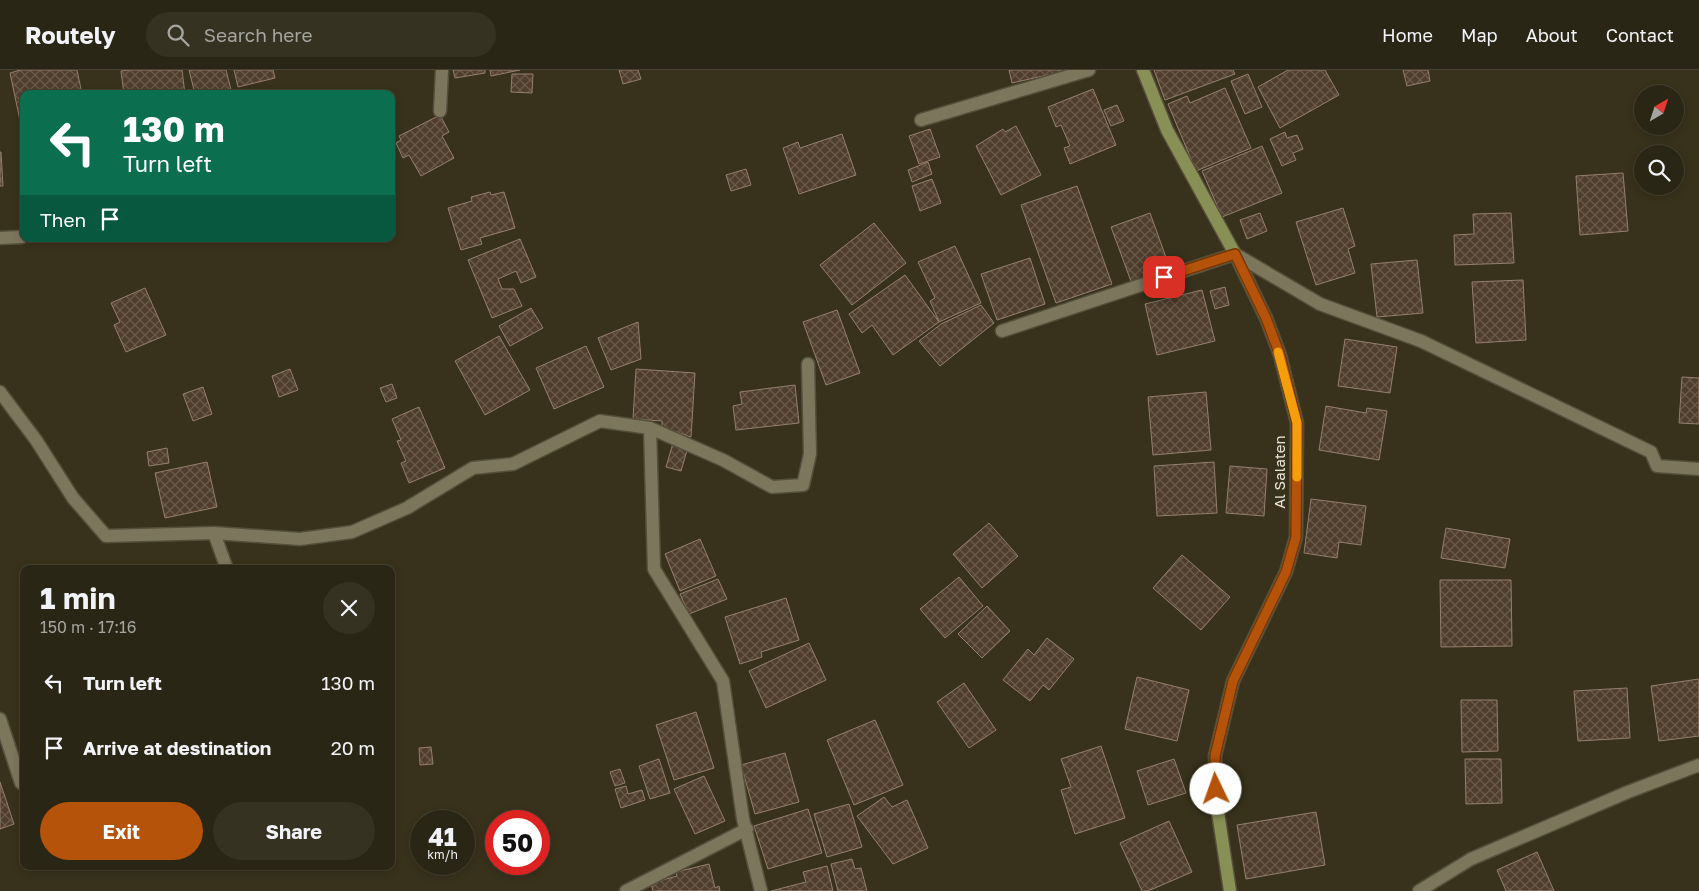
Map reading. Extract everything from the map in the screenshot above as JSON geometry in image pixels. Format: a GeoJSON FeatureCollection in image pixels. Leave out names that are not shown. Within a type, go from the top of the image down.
{"type":"FeatureCollection","features":[{"type":"Feature","properties":{"kind":"main road","name":"Al Salaten"},"geometry":{"type":"LineString","coordinates":[[1143,70],[1167,130],[1235,254],[1266,318],[1280,355],[1297,423],[1296,537],[1286,572],[1233,681],[1215,756],[1217,806],[1230,891]]}},
{"type":"Feature","properties":{"kind":"street"},"geometry":{"type":"LineString","coordinates":[[440,111],[442,70]]}},
{"type":"Feature","properties":{"kind":"street"},"geometry":{"type":"LineString","coordinates":[[921,120],[1089,70]]}},
{"type":"Feature","properties":{"kind":"street"},"geometry":{"type":"LineString","coordinates":[[0,238],[20,237]]}},
{"type":"Feature","properties":{"kind":"street"},"geometry":{"type":"LineString","coordinates":[[1002,331],[1235,254],[1320,304],[1421,341],[1651,452],[1657,466],[1699,469]]}},
{"type":"Feature","properties":{"kind":"street"},"geometry":{"type":"LineString","coordinates":[[0,392],[36,440],[73,498],[106,536],[214,533],[300,539],[352,532],[407,508],[472,468],[512,464],[600,421],[650,428],[723,460],[772,487],[803,485],[810,454],[808,364]]}},
{"type":"Feature","properties":{"kind":"street"},"geometry":{"type":"LineString","coordinates":[[650,428],[654,569],[723,681],[743,819],[761,891]]}},
{"type":"Feature","properties":{"kind":"street"},"geometry":{"type":"LineString","coordinates":[[214,533],[226,565]]}},
{"type":"Feature","properties":{"kind":"street"},"geometry":{"type":"LineString","coordinates":[[0,719],[20,780]]}},
{"type":"Feature","properties":{"kind":"street"},"geometry":{"type":"LineString","coordinates":[[1419,891],[1471,859],[1628,792],[1699,765]]}},
{"type":"Feature","properties":{"kind":"street"},"geometry":{"type":"LineString","coordinates":[[626,891],[746,829]]}},
{"type":"Feature","properties":{"kind":"building"},"geometry":{"type":"Polygon","coordinates":[[[20,70],[77,70],[81,90],[20,90],[20,120],[10,73],[20,70]]]}},
{"type":"Feature","properties":{"kind":"building"},"geometry":{"type":"Polygon","coordinates":[[[182,70],[184,90],[123,90],[121,71],[182,70]]]}},
{"type":"Feature","properties":{"kind":"building"},"geometry":{"type":"Polygon","coordinates":[[[189,70],[226,70],[231,90],[194,90],[189,70]]]}},
{"type":"Feature","properties":{"kind":"building"},"geometry":{"type":"Polygon","coordinates":[[[234,70],[273,70],[275,78],[238,87],[234,70]]]}},
{"type":"Feature","properties":{"kind":"building"},"geometry":{"type":"Polygon","coordinates":[[[453,70],[485,70],[485,73],[455,78],[453,70]]]}},
{"type":"Feature","properties":{"kind":"building"},"geometry":{"type":"Polygon","coordinates":[[[490,70],[520,70],[491,76],[490,70]]]}},
{"type":"Feature","properties":{"kind":"building"},"geometry":{"type":"Polygon","coordinates":[[[619,70],[638,70],[641,79],[623,84],[619,70]]]}},
{"type":"Feature","properties":{"kind":"building"},"geometry":{"type":"Polygon","coordinates":[[[1009,70],[1070,70],[1012,83],[1009,70]]]}},
{"type":"Feature","properties":{"kind":"building"},"geometry":{"type":"Polygon","coordinates":[[[1154,70],[1233,70],[1235,74],[1165,100],[1154,70]]]}},
{"type":"Feature","properties":{"kind":"building"},"geometry":{"type":"Polygon","coordinates":[[[1288,70],[1325,70],[1339,95],[1280,128],[1258,87],[1288,70]]]}},
{"type":"Feature","properties":{"kind":"building"},"geometry":{"type":"Polygon","coordinates":[[[1403,70],[1428,70],[1430,81],[1407,86],[1403,70]]]}},
{"type":"Feature","properties":{"kind":"building"},"geometry":{"type":"Polygon","coordinates":[[[512,74],[533,74],[532,93],[511,92],[512,74]]]}},
{"type":"Feature","properties":{"kind":"building"},"geometry":{"type":"Polygon","coordinates":[[[1248,74],[1262,107],[1245,114],[1231,81],[1248,74]]]}},
{"type":"Feature","properties":{"kind":"building"},"geometry":{"type":"Polygon","coordinates":[[[1225,88],[1251,148],[1196,171],[1168,104],[1187,96],[1190,103],[1225,88]]]}},
{"type":"Feature","properties":{"kind":"building"},"geometry":{"type":"Polygon","coordinates":[[[1093,89],[1116,145],[1070,164],[1064,148],[1070,146],[1061,125],[1056,127],[1048,107],[1093,89]]]}},
{"type":"Feature","properties":{"kind":"building"},"geometry":{"type":"Polygon","coordinates":[[[1117,105],[1124,121],[1111,126],[1104,110],[1117,105]]]}},
{"type":"Feature","properties":{"kind":"building"},"geometry":{"type":"Polygon","coordinates":[[[440,115],[449,132],[442,136],[454,158],[421,176],[409,155],[403,158],[396,143],[401,140],[399,136],[440,115]]]}},
{"type":"Feature","properties":{"kind":"building"},"geometry":{"type":"Polygon","coordinates":[[[1016,126],[1041,175],[1001,195],[976,146],[1003,129],[1005,132],[1016,126]]]}},
{"type":"Feature","properties":{"kind":"building"},"geometry":{"type":"Polygon","coordinates":[[[930,129],[940,157],[919,164],[909,136],[930,129]]]}},
{"type":"Feature","properties":{"kind":"building"},"geometry":{"type":"Polygon","coordinates":[[[1285,132],[1287,138],[1297,135],[1303,149],[1293,153],[1296,160],[1282,166],[1270,139],[1285,132]]]}},
{"type":"Feature","properties":{"kind":"building"},"geometry":{"type":"Polygon","coordinates":[[[842,134],[856,175],[799,194],[783,148],[798,142],[800,148],[842,134]]]}},
{"type":"Feature","properties":{"kind":"building"},"geometry":{"type":"Polygon","coordinates":[[[1262,146],[1282,193],[1222,217],[1202,171],[1262,146]]]}},
{"type":"Feature","properties":{"kind":"building"},"geometry":{"type":"Polygon","coordinates":[[[1,152],[3,186],[0,186],[1,152]]]}},
{"type":"Feature","properties":{"kind":"building"},"geometry":{"type":"Polygon","coordinates":[[[928,162],[932,174],[912,182],[908,170],[928,162]]]}},
{"type":"Feature","properties":{"kind":"building"},"geometry":{"type":"Polygon","coordinates":[[[746,169],[751,185],[731,191],[726,175],[746,169]]]}},
{"type":"Feature","properties":{"kind":"building"},"geometry":{"type":"Polygon","coordinates":[[[1623,173],[1628,231],[1580,235],[1576,176],[1623,173]]]}},
{"type":"Feature","properties":{"kind":"building"},"geometry":{"type":"Polygon","coordinates":[[[932,179],[941,203],[920,211],[912,186],[932,179]]]}},
{"type":"Feature","properties":{"kind":"building"},"geometry":{"type":"Polygon","coordinates":[[[1077,186],[1112,284],[1056,303],[1021,205],[1077,186]]]}},
{"type":"Feature","properties":{"kind":"building"},"geometry":{"type":"Polygon","coordinates":[[[490,192],[491,195],[504,192],[515,228],[480,238],[482,244],[461,250],[448,208],[472,201],[471,197],[490,192]]]}},
{"type":"Feature","properties":{"kind":"building"},"geometry":{"type":"Polygon","coordinates":[[[1343,208],[1355,246],[1348,249],[1355,273],[1316,285],[1296,222],[1343,208]]]}},
{"type":"Feature","properties":{"kind":"building"},"geometry":{"type":"Polygon","coordinates":[[[1150,213],[1171,271],[1132,284],[1111,227],[1150,213]]]}},
{"type":"Feature","properties":{"kind":"building"},"geometry":{"type":"Polygon","coordinates":[[[1260,213],[1267,231],[1247,239],[1240,220],[1260,213]]]}},
{"type":"Feature","properties":{"kind":"building"},"geometry":{"type":"Polygon","coordinates":[[[1511,213],[1514,263],[1455,265],[1454,235],[1474,234],[1473,214],[1511,213]]]}},
{"type":"Feature","properties":{"kind":"building"},"geometry":{"type":"Polygon","coordinates":[[[874,223],[906,263],[852,305],[820,265],[874,223]]]}},
{"type":"Feature","properties":{"kind":"building"},"geometry":{"type":"Polygon","coordinates":[[[520,239],[536,277],[521,283],[516,271],[498,279],[502,289],[514,289],[522,306],[492,318],[468,260],[520,239]]]}},
{"type":"Feature","properties":{"kind":"building"},"geometry":{"type":"Polygon","coordinates":[[[955,246],[981,303],[939,322],[930,301],[935,298],[918,262],[955,246]]]}},
{"type":"Feature","properties":{"kind":"building"},"geometry":{"type":"Polygon","coordinates":[[[1030,258],[1045,304],[997,320],[981,274],[1030,258]]]}},
{"type":"Feature","properties":{"kind":"building"},"geometry":{"type":"Polygon","coordinates":[[[1417,260],[1423,313],[1377,317],[1371,264],[1417,260]]]}},
{"type":"Feature","properties":{"kind":"building"},"geometry":{"type":"Polygon","coordinates":[[[905,275],[939,322],[893,355],[872,325],[862,333],[849,314],[905,275]]]}},
{"type":"Feature","properties":{"kind":"building"},"geometry":{"type":"Polygon","coordinates":[[[1523,280],[1526,340],[1476,343],[1472,282],[1523,280]]]}},
{"type":"Feature","properties":{"kind":"building"},"geometry":{"type":"Polygon","coordinates":[[[1225,287],[1229,305],[1215,309],[1210,291],[1225,287]]]}},
{"type":"Feature","properties":{"kind":"building"},"geometry":{"type":"Polygon","coordinates":[[[145,288],[166,335],[126,352],[114,325],[120,322],[111,303],[145,288]]]}},
{"type":"Feature","properties":{"kind":"building"},"geometry":{"type":"Polygon","coordinates":[[[1202,290],[1215,341],[1157,355],[1145,304],[1202,290]]]}},
{"type":"Feature","properties":{"kind":"building"},"geometry":{"type":"Polygon","coordinates":[[[981,305],[994,323],[940,366],[919,341],[941,324],[981,305]]]}},
{"type":"Feature","properties":{"kind":"building"},"geometry":{"type":"Polygon","coordinates":[[[531,308],[543,328],[510,346],[499,326],[531,308]]]}},
{"type":"Feature","properties":{"kind":"building"},"geometry":{"type":"Polygon","coordinates":[[[837,310],[860,373],[826,385],[803,322],[837,310]]]}},
{"type":"Feature","properties":{"kind":"building"},"geometry":{"type":"Polygon","coordinates":[[[638,322],[641,359],[611,370],[598,338],[638,322]]]}},
{"type":"Feature","properties":{"kind":"building"},"geometry":{"type":"Polygon","coordinates":[[[499,336],[530,390],[485,415],[455,361],[499,336]]]}},
{"type":"Feature","properties":{"kind":"building"},"geometry":{"type":"Polygon","coordinates":[[[1345,339],[1397,347],[1390,393],[1338,386],[1345,339]]]}},
{"type":"Feature","properties":{"kind":"building"},"geometry":{"type":"Polygon","coordinates":[[[586,346],[604,387],[554,409],[536,368],[586,346]]]}},
{"type":"Feature","properties":{"kind":"building"},"geometry":{"type":"Polygon","coordinates":[[[290,369],[298,390],[279,397],[272,376],[290,369]]]}},
{"type":"Feature","properties":{"kind":"building"},"geometry":{"type":"Polygon","coordinates":[[[636,369],[695,373],[691,437],[662,427],[662,421],[633,419],[636,369]]]}},
{"type":"Feature","properties":{"kind":"building"},"geometry":{"type":"Polygon","coordinates":[[[1682,377],[1699,378],[1699,424],[1679,423],[1682,377]]]}},
{"type":"Feature","properties":{"kind":"building"},"geometry":{"type":"Polygon","coordinates":[[[392,384],[397,398],[386,402],[380,388],[392,384]]]}},
{"type":"Feature","properties":{"kind":"building"},"geometry":{"type":"Polygon","coordinates":[[[795,385],[799,423],[736,430],[733,406],[742,404],[740,392],[795,385]]]}},
{"type":"Feature","properties":{"kind":"building"},"geometry":{"type":"Polygon","coordinates":[[[203,387],[212,414],[193,421],[183,394],[203,387]]]}},
{"type":"Feature","properties":{"kind":"building"},"geometry":{"type":"Polygon","coordinates":[[[1206,392],[1211,450],[1153,455],[1148,397],[1206,392]]]}},
{"type":"Feature","properties":{"kind":"building"},"geometry":{"type":"Polygon","coordinates":[[[1326,406],[1366,413],[1367,408],[1387,411],[1379,460],[1319,450],[1326,406]]]}},
{"type":"Feature","properties":{"kind":"building"},"geometry":{"type":"Polygon","coordinates":[[[419,407],[445,468],[409,483],[401,463],[406,461],[397,441],[401,440],[392,419],[419,407]]]}},
{"type":"Feature","properties":{"kind":"building"},"geometry":{"type":"Polygon","coordinates":[[[673,443],[688,447],[681,471],[666,467],[673,443]]]}},
{"type":"Feature","properties":{"kind":"building"},"geometry":{"type":"Polygon","coordinates":[[[167,448],[169,463],[149,466],[147,452],[167,448]]]}},
{"type":"Feature","properties":{"kind":"building"},"geometry":{"type":"Polygon","coordinates":[[[207,462],[217,507],[165,518],[155,473],[207,462]]]}},
{"type":"Feature","properties":{"kind":"building"},"geometry":{"type":"Polygon","coordinates":[[[1214,462],[1217,513],[1157,516],[1154,466],[1214,462]]]}},
{"type":"Feature","properties":{"kind":"building"},"geometry":{"type":"Polygon","coordinates":[[[1230,466],[1267,469],[1264,516],[1226,513],[1230,466]]]}},
{"type":"Feature","properties":{"kind":"building"},"geometry":{"type":"Polygon","coordinates":[[[1311,499],[1366,506],[1361,545],[1339,542],[1337,558],[1304,553],[1311,499]]]}},
{"type":"Feature","properties":{"kind":"building"},"geometry":{"type":"Polygon","coordinates":[[[989,523],[1018,556],[982,588],[953,554],[989,523]]]}},
{"type":"Feature","properties":{"kind":"building"},"geometry":{"type":"Polygon","coordinates":[[[1446,528],[1510,539],[1505,568],[1441,558],[1446,528]]]}},
{"type":"Feature","properties":{"kind":"building"},"geometry":{"type":"Polygon","coordinates":[[[700,539],[716,576],[680,591],[665,554],[700,539]]]}},
{"type":"Feature","properties":{"kind":"building"},"geometry":{"type":"Polygon","coordinates":[[[1182,555],[1230,597],[1201,630],[1153,588],[1182,555]]]}},
{"type":"Feature","properties":{"kind":"building"},"geometry":{"type":"Polygon","coordinates":[[[959,577],[983,606],[945,638],[920,609],[959,577]]]}},
{"type":"Feature","properties":{"kind":"building"},"geometry":{"type":"Polygon","coordinates":[[[718,579],[727,599],[689,614],[680,594],[718,579]]]}},
{"type":"Feature","properties":{"kind":"building"},"geometry":{"type":"Polygon","coordinates":[[[1440,580],[1511,580],[1512,646],[1441,647],[1440,580]]]}},
{"type":"Feature","properties":{"kind":"building"},"geometry":{"type":"Polygon","coordinates":[[[786,598],[799,640],[761,652],[762,657],[740,664],[725,617],[786,598]]]}},
{"type":"Feature","properties":{"kind":"building"},"geometry":{"type":"Polygon","coordinates":[[[987,606],[1010,631],[982,658],[958,634],[987,606]]]}},
{"type":"Feature","properties":{"kind":"building"},"geometry":{"type":"Polygon","coordinates":[[[1047,638],[1074,659],[1049,690],[1043,685],[1030,701],[1003,680],[1028,649],[1034,655],[1047,638]]]}},
{"type":"Feature","properties":{"kind":"building"},"geometry":{"type":"Polygon","coordinates":[[[809,643],[826,680],[766,708],[749,671],[809,643]]]}},
{"type":"Feature","properties":{"kind":"building"},"geometry":{"type":"Polygon","coordinates":[[[1137,677],[1189,690],[1177,741],[1125,729],[1137,677]]]}},
{"type":"Feature","properties":{"kind":"building"},"geometry":{"type":"Polygon","coordinates":[[[1699,679],[1699,736],[1659,741],[1651,686],[1699,679]]]}},
{"type":"Feature","properties":{"kind":"building"},"geometry":{"type":"Polygon","coordinates":[[[964,683],[996,730],[969,748],[937,702],[964,683]]]}},
{"type":"Feature","properties":{"kind":"building"},"geometry":{"type":"Polygon","coordinates":[[[1627,688],[1630,738],[1578,741],[1574,691],[1627,688]]]}},
{"type":"Feature","properties":{"kind":"building"},"geometry":{"type":"Polygon","coordinates":[[[1461,700],[1497,700],[1498,751],[1462,752],[1461,700]]]}},
{"type":"Feature","properties":{"kind":"building"},"geometry":{"type":"Polygon","coordinates":[[[696,712],[714,768],[674,780],[656,725],[696,712]]]}},
{"type":"Feature","properties":{"kind":"building"},"geometry":{"type":"Polygon","coordinates":[[[875,720],[903,785],[854,805],[827,740],[875,720]]]}},
{"type":"Feature","properties":{"kind":"building"},"geometry":{"type":"Polygon","coordinates":[[[1101,746],[1125,818],[1075,834],[1061,790],[1071,787],[1061,759],[1101,746]]]}},
{"type":"Feature","properties":{"kind":"building"},"geometry":{"type":"Polygon","coordinates":[[[431,747],[433,764],[420,765],[419,748],[431,747]]]}},
{"type":"Feature","properties":{"kind":"building"},"geometry":{"type":"Polygon","coordinates":[[[785,753],[799,802],[755,814],[741,765],[785,753]]]}},
{"type":"Feature","properties":{"kind":"building"},"geometry":{"type":"Polygon","coordinates":[[[659,759],[670,793],[650,799],[639,766],[659,759]]]}},
{"type":"Feature","properties":{"kind":"building"},"geometry":{"type":"Polygon","coordinates":[[[1174,759],[1186,793],[1148,805],[1137,771],[1174,759]]]}},
{"type":"Feature","properties":{"kind":"building"},"geometry":{"type":"Polygon","coordinates":[[[1465,759],[1501,759],[1502,803],[1466,804],[1465,759]]]}},
{"type":"Feature","properties":{"kind":"building"},"geometry":{"type":"Polygon","coordinates":[[[620,769],[625,783],[615,786],[610,772],[620,769]]]}},
{"type":"Feature","properties":{"kind":"building"},"geometry":{"type":"Polygon","coordinates":[[[704,776],[725,821],[695,834],[674,789],[704,776]]]}},
{"type":"Feature","properties":{"kind":"building"},"geometry":{"type":"Polygon","coordinates":[[[0,782],[14,824],[0,829],[0,782]]]}},
{"type":"Feature","properties":{"kind":"building"},"geometry":{"type":"Polygon","coordinates":[[[626,786],[628,794],[642,790],[645,800],[621,808],[615,789],[626,786]]]}},
{"type":"Feature","properties":{"kind":"building"},"geometry":{"type":"Polygon","coordinates":[[[884,797],[892,807],[907,800],[928,848],[893,864],[857,816],[884,797]]]}},
{"type":"Feature","properties":{"kind":"building"},"geometry":{"type":"Polygon","coordinates":[[[849,804],[862,847],[827,857],[814,814],[849,804]]]}},
{"type":"Feature","properties":{"kind":"building"},"geometry":{"type":"Polygon","coordinates":[[[808,809],[822,853],[768,869],[754,826],[808,809]]]}},
{"type":"Feature","properties":{"kind":"building"},"geometry":{"type":"Polygon","coordinates":[[[1316,812],[1325,865],[1246,879],[1237,825],[1316,812]]]}},
{"type":"Feature","properties":{"kind":"building"},"geometry":{"type":"Polygon","coordinates":[[[1169,821],[1192,872],[1148,891],[1142,891],[1120,843],[1169,821]]]}},
{"type":"Feature","properties":{"kind":"building"},"geometry":{"type":"Polygon","coordinates":[[[1537,852],[1554,891],[1506,891],[1497,870],[1537,852]]]}},
{"type":"Feature","properties":{"kind":"building"},"geometry":{"type":"Polygon","coordinates":[[[852,859],[855,869],[861,868],[867,891],[838,891],[831,864],[852,859]]]}},
{"type":"Feature","properties":{"kind":"building"},"geometry":{"type":"Polygon","coordinates":[[[709,864],[715,888],[719,886],[720,891],[653,891],[651,883],[677,876],[676,872],[709,864]]]}},
{"type":"Feature","properties":{"kind":"building"},"geometry":{"type":"Polygon","coordinates":[[[827,866],[833,891],[771,891],[806,882],[803,872],[827,866]]]}},
{"type":"Feature","properties":{"kind":"slow traffic"},"geometry":{"type":"LineString","coordinates":[[1278,352],[1297,423],[1297,477]]}},
{"type":"Feature","properties":{"kind":"route"},"geometry":{"type":"LineString","coordinates":[[1164,277],[1235,254],[1266,318],[1280,355],[1297,423],[1296,537],[1286,572],[1233,681],[1224,711],[1215,756],[1216,789]]}}]}
